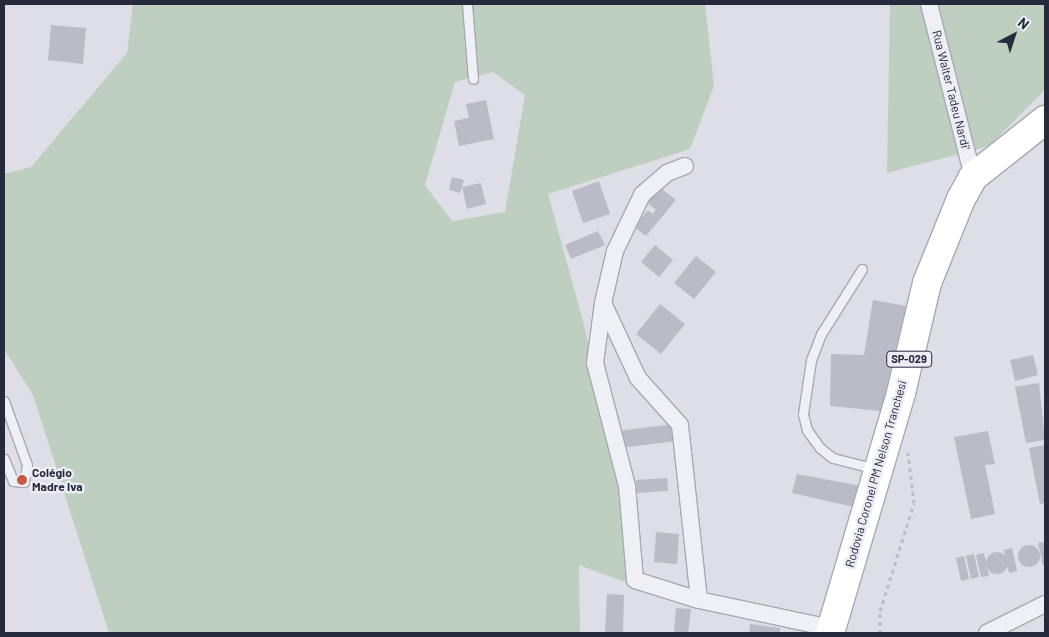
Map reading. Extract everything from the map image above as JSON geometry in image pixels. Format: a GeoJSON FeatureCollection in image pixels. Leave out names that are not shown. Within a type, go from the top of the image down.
{"type":"FeatureCollection","features":[{"type":"Feature","properties":{"kind":"highway","name":"Rodovia Coronel PM Nelson Tranchesi"},"geometry":{"type":"LineString","coordinates":[[830,631],[878,469],[927,282],[973,177],[1045,120]]}},
{"type":"Feature","properties":{"kind":"street","name":"Rua Walter Tadeu Nardi'"},"geometry":{"type":"LineString","coordinates":[[929,4],[973,177]]}},
{"type":"Feature","properties":{"kind":"street"},"geometry":{"type":"LineString","coordinates":[[685,166],[667,173],[642,195],[615,251],[603,303],[595,363],[627,486],[633,576],[642,584],[830,631]]}},
{"type":"Feature","properties":{"kind":"street"},"geometry":{"type":"LineString","coordinates":[[603,303],[638,378],[680,425],[700,600]]}},
{"type":"Feature","properties":{"kind":"street"},"geometry":{"type":"LineString","coordinates":[[987,633],[1045,604]]}},
{"type":"Feature","properties":{"kind":"lane"},"geometry":{"type":"LineString","coordinates":[[467,4],[473,79]]}},
{"type":"Feature","properties":{"kind":"lane"},"geometry":{"type":"LineString","coordinates":[[862,269],[821,334],[811,360],[803,414],[807,430],[833,458],[878,469]]}},
{"type":"Feature","properties":{"kind":"lane"},"geometry":{"type":"LineString","coordinates":[[4,400],[27,464],[24,482],[13,481],[4,459]]}},
{"type":"Feature","properties":{"kind":"path"},"geometry":{"type":"LineString","coordinates":[[880,633],[880,611],[914,503],[907,448]]}},
{"type":"Feature","properties":{"kind":"green space"},"geometry":{"type":"Polygon","coordinates":[[[133,4],[705,4],[714,86],[690,149],[548,194],[583,321],[624,500],[632,585],[579,565],[580,633],[109,633],[33,395],[4,349],[4,174],[31,167],[127,53],[133,4]],[[493,72],[455,82],[425,185],[452,221],[505,212],[525,95],[493,72]]]}},
{"type":"Feature","properties":{"kind":"green space"},"geometry":{"type":"Polygon","coordinates":[[[890,4],[1045,4],[1045,90],[989,146],[887,173],[890,4]]]}},
{"type":"Feature","properties":{"kind":"building"},"geometry":{"type":"Polygon","coordinates":[[[51,25],[86,28],[83,64],[48,60],[51,25]]]}},
{"type":"Feature","properties":{"kind":"building"},"geometry":{"type":"Polygon","coordinates":[[[486,100],[494,139],[459,146],[454,121],[469,118],[466,104],[486,100]]]}},
{"type":"Feature","properties":{"kind":"building"},"geometry":{"type":"Polygon","coordinates":[[[452,177],[464,180],[460,193],[449,190],[452,177]]]}},
{"type":"Feature","properties":{"kind":"building"},"geometry":{"type":"Polygon","coordinates":[[[599,181],[610,214],[583,223],[572,191],[599,181]]]}},
{"type":"Feature","properties":{"kind":"building"},"geometry":{"type":"Polygon","coordinates":[[[481,183],[486,204],[467,209],[462,187],[481,183]]]}},
{"type":"Feature","properties":{"kind":"building"},"geometry":{"type":"Polygon","coordinates":[[[658,186],[676,200],[646,236],[634,227],[648,210],[652,214],[656,210],[645,201],[658,186]]]}},
{"type":"Feature","properties":{"kind":"building"},"geometry":{"type":"Polygon","coordinates":[[[598,231],[605,245],[571,259],[565,245],[598,231]]]}},
{"type":"Feature","properties":{"kind":"building"},"geometry":{"type":"Polygon","coordinates":[[[655,245],[673,260],[659,277],[641,262],[655,245]]]}},
{"type":"Feature","properties":{"kind":"building"},"geometry":{"type":"Polygon","coordinates":[[[696,256],[716,272],[694,299],[674,283],[696,256]]]}},
{"type":"Feature","properties":{"kind":"building"},"geometry":{"type":"Polygon","coordinates":[[[873,300],[906,306],[881,411],[830,406],[831,354],[864,355],[873,300]]]}},
{"type":"Feature","properties":{"kind":"building"},"geometry":{"type":"Polygon","coordinates":[[[660,304],[685,324],[661,354],[636,334],[660,304]]]}},
{"type":"Feature","properties":{"kind":"building"},"geometry":{"type":"Polygon","coordinates":[[[1033,355],[1038,375],[1015,381],[1010,360],[1033,355]]]}},
{"type":"Feature","properties":{"kind":"building"},"geometry":{"type":"Polygon","coordinates":[[[1039,383],[1045,440],[1026,443],[1015,387],[1039,383]]]}},
{"type":"Feature","properties":{"kind":"building"},"geometry":{"type":"Polygon","coordinates":[[[674,424],[677,441],[620,448],[617,431],[674,424]]]}},
{"type":"Feature","properties":{"kind":"building"},"geometry":{"type":"Polygon","coordinates":[[[988,431],[995,464],[985,465],[995,514],[971,519],[954,437],[988,431]]]}},
{"type":"Feature","properties":{"kind":"building"},"geometry":{"type":"Polygon","coordinates":[[[1045,445],[1045,503],[1040,504],[1029,448],[1045,445]]]}},
{"type":"Feature","properties":{"kind":"building"},"geometry":{"type":"Polygon","coordinates":[[[797,474],[861,486],[854,507],[792,493],[797,474]]]}},
{"type":"Feature","properties":{"kind":"building"},"geometry":{"type":"Polygon","coordinates":[[[667,478],[668,491],[637,493],[636,480],[667,478]]]}},
{"type":"Feature","properties":{"kind":"building"},"geometry":{"type":"Polygon","coordinates":[[[656,532],[679,534],[677,564],[654,562],[656,532]]]}},
{"type":"Feature","properties":{"kind":"building"},"geometry":{"type":"Polygon","coordinates":[[[1045,542],[1045,565],[1043,566],[1038,543],[1045,542]]]}},
{"type":"Feature","properties":{"kind":"building"},"geometry":{"type":"Polygon","coordinates":[[[1029,545],[1037,548],[1040,556],[1037,564],[1029,567],[1021,564],[1018,556],[1021,548],[1029,545]]]}},
{"type":"Feature","properties":{"kind":"building"},"geometry":{"type":"Polygon","coordinates":[[[1012,548],[1017,571],[1009,573],[1004,550],[1012,548]]]}},
{"type":"Feature","properties":{"kind":"building"},"geometry":{"type":"Polygon","coordinates":[[[997,552],[1005,555],[1008,563],[1005,571],[997,574],[989,571],[986,563],[989,555],[997,552]]]}},
{"type":"Feature","properties":{"kind":"building"},"geometry":{"type":"Polygon","coordinates":[[[984,553],[989,576],[981,577],[976,555],[984,553]]]}},
{"type":"Feature","properties":{"kind":"building"},"geometry":{"type":"Polygon","coordinates":[[[974,554],[979,577],[971,579],[966,556],[974,554]]]}},
{"type":"Feature","properties":{"kind":"building"},"geometry":{"type":"Polygon","coordinates":[[[964,556],[969,579],[961,581],[956,558],[964,556]]]}},
{"type":"Feature","properties":{"kind":"building"},"geometry":{"type":"Polygon","coordinates":[[[607,594],[624,595],[623,633],[605,633],[607,594]]]}},
{"type":"Feature","properties":{"kind":"building"},"geometry":{"type":"Polygon","coordinates":[[[676,608],[691,609],[688,633],[674,633],[676,608]]]}},
{"type":"Feature","properties":{"kind":"building"},"geometry":{"type":"Polygon","coordinates":[[[750,624],[780,628],[780,633],[749,633],[750,624]]]}},
{"type":"Feature","properties":{"kind":"place","name":"Colégio Madre Iva"},"geometry":{"type":"Point","coordinates":[22,480]}}]}
